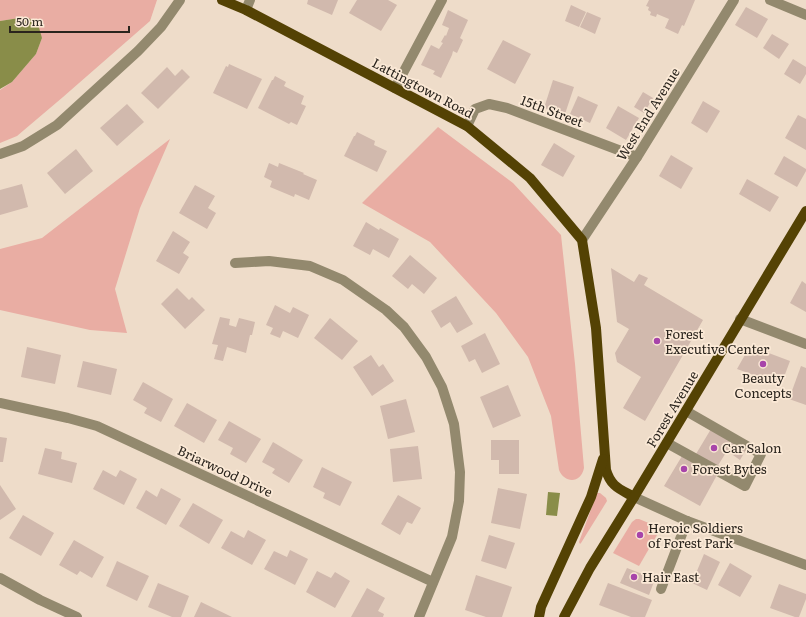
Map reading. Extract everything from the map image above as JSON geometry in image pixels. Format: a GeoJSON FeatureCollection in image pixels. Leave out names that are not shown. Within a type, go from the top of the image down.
{"type":"FeatureCollection","features":[{"type":"Feature","properties":{"kind":"main road","name":"Lattingtown Road"},"geometry":{"type":"LineString","coordinates":[[222,0],[246,10],[467,126],[530,178],[582,240]]}},
{"type":"Feature","properties":{"kind":"main road","name":"Forest Avenue"},"geometry":{"type":"LineString","coordinates":[[564,617],[590,568],[806,211]]}},
{"type":"Feature","properties":{"kind":"main road"},"geometry":{"type":"LineString","coordinates":[[582,240],[596,328],[606,470],[610,482],[634,497]]}},
{"type":"Feature","properties":{"kind":"main road"},"geometry":{"type":"LineString","coordinates":[[539,617],[542,607],[591,497],[604,455]]}},
{"type":"Feature","properties":{"kind":"street"},"geometry":{"type":"LineString","coordinates":[[0,154],[23,146],[57,125],[161,28],[180,0]]}},
{"type":"Feature","properties":{"kind":"street"},"geometry":{"type":"LineString","coordinates":[[246,10],[250,0]]}},
{"type":"Feature","properties":{"kind":"street"},"geometry":{"type":"LineString","coordinates":[[395,88],[442,0]]}},
{"type":"Feature","properties":{"kind":"street","name":"West End Avenue"},"geometry":{"type":"LineString","coordinates":[[582,240],[637,157],[734,0]]}},
{"type":"Feature","properties":{"kind":"street"},"geometry":{"type":"LineString","coordinates":[[770,0],[806,15]]}},
{"type":"Feature","properties":{"kind":"street","name":"15th Street"},"geometry":{"type":"LineString","coordinates":[[467,126],[475,109],[489,104],[507,108],[637,157]]}},
{"type":"Feature","properties":{"kind":"street"},"geometry":{"type":"LineString","coordinates":[[235,263],[269,261],[310,266],[344,280],[386,310],[404,327],[426,357],[442,386],[454,424],[460,472],[459,501],[452,538],[419,617]]}},
{"type":"Feature","properties":{"kind":"street"},"geometry":{"type":"LineString","coordinates":[[740,319],[806,344]]}},
{"type":"Feature","properties":{"kind":"street","name":"Briarwood Drive"},"geometry":{"type":"LineString","coordinates":[[0,404],[68,418],[97,426],[433,582]]}},
{"type":"Feature","properties":{"kind":"street"},"geometry":{"type":"LineString","coordinates":[[667,443],[745,486],[762,454],[686,411]]}},
{"type":"Feature","properties":{"kind":"street"},"geometry":{"type":"LineString","coordinates":[[634,497],[687,521],[806,565]]}},
{"type":"Feature","properties":{"kind":"street"},"geometry":{"type":"LineString","coordinates":[[661,589],[687,521]]}},
{"type":"Feature","properties":{"kind":"street"},"geometry":{"type":"LineString","coordinates":[[0,578],[40,600],[77,617]]}},
{"type":"Feature","properties":{"kind":"shaded area"},"geometry":{"type":"Polygon","coordinates":[[[0,0],[157,0],[150,21],[17,136],[0,143],[0,90],[12,82],[36,54],[42,38],[29,18],[0,21],[0,0]]]}},
{"type":"Feature","properties":{"kind":"shaded area"},"geometry":{"type":"Polygon","coordinates":[[[29,18],[38,24],[42,38],[36,54],[12,82],[0,89],[0,21],[29,18]]]}},
{"type":"Feature","properties":{"kind":"shaded area"},"geometry":{"type":"Polygon","coordinates":[[[438,127],[513,183],[561,235],[575,364],[584,468],[580,477],[576,479],[568,479],[561,474],[559,470],[551,416],[528,357],[496,313],[430,242],[362,203],[438,127]]]}},
{"type":"Feature","properties":{"kind":"shaded area"},"geometry":{"type":"Polygon","coordinates":[[[170,139],[140,208],[115,289],[127,333],[90,330],[0,310],[0,249],[42,238],[170,139]]]}},
{"type":"Feature","properties":{"kind":"shaded area"},"geometry":{"type":"Polygon","coordinates":[[[548,492],[560,493],[557,516],[546,515],[548,492]]]}},
{"type":"Feature","properties":{"kind":"shaded area"},"geometry":{"type":"Polygon","coordinates":[[[597,493],[600,493],[606,498],[607,501],[580,544],[579,542],[597,493]]]}},
{"type":"Feature","properties":{"kind":"shaded area"},"geometry":{"type":"Polygon","coordinates":[[[636,519],[661,528],[639,566],[613,553],[632,522],[636,519]]]}},
{"type":"Feature","properties":{"kind":"building"},"geometry":{"type":"Polygon","coordinates":[[[308,0],[338,0],[332,15],[307,4],[308,0]]]}},
{"type":"Feature","properties":{"kind":"building"},"geometry":{"type":"Polygon","coordinates":[[[357,0],[388,0],[397,5],[381,31],[349,13],[357,0]]]}},
{"type":"Feature","properties":{"kind":"building"},"geometry":{"type":"Polygon","coordinates":[[[649,0],[695,0],[684,26],[682,25],[678,34],[665,28],[669,19],[657,14],[656,17],[650,15],[651,12],[648,10],[649,7],[646,6],[649,0]]]}},
{"type":"Feature","properties":{"kind":"building"},"geometry":{"type":"Polygon","coordinates":[[[571,5],[586,12],[579,27],[565,21],[571,5]]]}},
{"type":"Feature","properties":{"kind":"building"},"geometry":{"type":"Polygon","coordinates":[[[746,7],[768,19],[757,38],[735,25],[746,7]]]}},
{"type":"Feature","properties":{"kind":"building"},"geometry":{"type":"Polygon","coordinates":[[[448,10],[468,20],[460,38],[463,40],[457,53],[453,51],[441,78],[433,74],[435,71],[421,65],[431,45],[439,49],[443,43],[441,42],[445,35],[446,36],[449,28],[442,25],[448,10]]]}},
{"type":"Feature","properties":{"kind":"building"},"geometry":{"type":"Polygon","coordinates":[[[587,12],[601,18],[595,34],[580,27],[587,12]]]}},
{"type":"Feature","properties":{"kind":"building"},"geometry":{"type":"Polygon","coordinates":[[[772,34],[789,44],[779,59],[763,48],[772,34]]]}},
{"type":"Feature","properties":{"kind":"building"},"geometry":{"type":"Polygon","coordinates":[[[503,40],[531,54],[515,84],[487,69],[503,40]]]}},
{"type":"Feature","properties":{"kind":"building"},"geometry":{"type":"Polygon","coordinates":[[[793,59],[806,67],[806,74],[800,84],[784,74],[793,59]]]}},
{"type":"Feature","properties":{"kind":"building"},"geometry":{"type":"Polygon","coordinates":[[[229,64],[262,79],[247,109],[213,93],[226,66],[228,67],[229,64]]]}},
{"type":"Feature","properties":{"kind":"building"},"geometry":{"type":"Polygon","coordinates":[[[167,67],[175,76],[182,69],[190,77],[158,109],[141,93],[167,67]]]}},
{"type":"Feature","properties":{"kind":"building"},"geometry":{"type":"Polygon","coordinates":[[[275,76],[286,82],[284,86],[304,96],[301,104],[306,106],[297,125],[291,122],[289,124],[258,108],[275,76]]]}},
{"type":"Feature","properties":{"kind":"building"},"geometry":{"type":"Polygon","coordinates":[[[553,80],[574,87],[565,114],[544,108],[553,80]]]}},
{"type":"Feature","properties":{"kind":"building"},"geometry":{"type":"Polygon","coordinates":[[[643,92],[653,98],[644,113],[634,107],[643,92]]]}},
{"type":"Feature","properties":{"kind":"building"},"geometry":{"type":"Polygon","coordinates":[[[578,96],[598,105],[590,123],[570,114],[578,96]]]}},
{"type":"Feature","properties":{"kind":"building"},"geometry":{"type":"Polygon","coordinates":[[[703,101],[720,111],[707,133],[691,123],[703,101]]]}},
{"type":"Feature","properties":{"kind":"building"},"geometry":{"type":"Polygon","coordinates":[[[127,104],[144,122],[117,146],[100,128],[127,104]]]}},
{"type":"Feature","properties":{"kind":"building"},"geometry":{"type":"Polygon","coordinates":[[[618,106],[639,118],[626,140],[606,128],[618,106]]]}},
{"type":"Feature","properties":{"kind":"building"},"geometry":{"type":"Polygon","coordinates":[[[798,115],[806,119],[806,150],[785,138],[798,115]]]}},
{"type":"Feature","properties":{"kind":"building"},"geometry":{"type":"Polygon","coordinates":[[[357,132],[375,141],[374,145],[387,151],[377,172],[344,156],[357,132]]]}},
{"type":"Feature","properties":{"kind":"building"},"geometry":{"type":"Polygon","coordinates":[[[554,143],[575,156],[563,177],[541,165],[554,143]]]}},
{"type":"Feature","properties":{"kind":"building"},"geometry":{"type":"Polygon","coordinates":[[[76,149],[93,171],[65,194],[47,173],[76,149]]]}},
{"type":"Feature","properties":{"kind":"building"},"geometry":{"type":"Polygon","coordinates":[[[671,155],[693,168],[681,189],[659,176],[671,155]]]}},
{"type":"Feature","properties":{"kind":"building"},"geometry":{"type":"Polygon","coordinates":[[[784,156],[806,169],[797,187],[774,174],[784,156]]]}},
{"type":"Feature","properties":{"kind":"building"},"geometry":{"type":"Polygon","coordinates":[[[269,163],[278,167],[279,163],[317,180],[309,200],[295,194],[294,197],[270,187],[272,181],[264,177],[269,163]]]}},
{"type":"Feature","properties":{"kind":"building"},"geometry":{"type":"Polygon","coordinates":[[[747,179],[779,197],[770,212],[739,194],[747,179]]]}},
{"type":"Feature","properties":{"kind":"building"},"geometry":{"type":"Polygon","coordinates":[[[22,184],[28,207],[0,215],[0,190],[22,184]]]}},
{"type":"Feature","properties":{"kind":"building"},"geometry":{"type":"Polygon","coordinates":[[[195,185],[215,196],[208,208],[216,213],[207,229],[179,213],[195,185]]]}},
{"type":"Feature","properties":{"kind":"building"},"geometry":{"type":"Polygon","coordinates":[[[366,222],[399,239],[389,258],[373,249],[370,255],[353,246],[366,222]]]}},
{"type":"Feature","properties":{"kind":"building"},"geometry":{"type":"Polygon","coordinates":[[[173,231],[190,242],[183,253],[189,257],[179,274],[156,261],[173,231]]]}},
{"type":"Feature","properties":{"kind":"building"},"geometry":{"type":"Polygon","coordinates":[[[410,255],[437,278],[424,294],[412,284],[408,289],[392,276],[410,255]]]}},
{"type":"Feature","properties":{"kind":"building","name":"Forest Executive Center"},"geometry":{"type":"Polygon","coordinates":[[[611,268],[634,282],[639,274],[648,278],[644,285],[703,320],[645,421],[623,408],[641,377],[617,362],[615,353],[629,329],[617,322],[611,268]]]}},
{"type":"Feature","properties":{"kind":"building"},"geometry":{"type":"Polygon","coordinates":[[[802,281],[806,284],[806,312],[790,303],[802,281]]]}},
{"type":"Feature","properties":{"kind":"building"},"geometry":{"type":"Polygon","coordinates":[[[177,288],[189,300],[192,297],[205,310],[185,329],[161,304],[177,288]]]}},
{"type":"Feature","properties":{"kind":"building"},"geometry":{"type":"Polygon","coordinates":[[[456,296],[473,324],[457,333],[450,322],[441,328],[431,311],[456,296]]]}},
{"type":"Feature","properties":{"kind":"building"},"geometry":{"type":"Polygon","coordinates":[[[275,305],[290,313],[293,307],[309,315],[298,338],[283,331],[280,338],[270,334],[273,328],[266,325],[275,305]]]}},
{"type":"Feature","properties":{"kind":"building"},"geometry":{"type":"Polygon","coordinates":[[[220,317],[230,319],[229,325],[236,327],[239,318],[255,322],[246,353],[227,347],[223,361],[214,359],[218,345],[212,344],[220,317]]]}},
{"type":"Feature","properties":{"kind":"building"},"geometry":{"type":"Polygon","coordinates":[[[330,318],[358,341],[342,360],[314,338],[330,318]]]}},
{"type":"Feature","properties":{"kind":"building"},"geometry":{"type":"Polygon","coordinates":[[[485,333],[500,364],[482,373],[475,359],[469,362],[461,346],[485,333]]]}},
{"type":"Feature","properties":{"kind":"building"},"geometry":{"type":"Polygon","coordinates":[[[750,346],[790,361],[781,385],[737,369],[750,346]]]}},
{"type":"Feature","properties":{"kind":"building"},"geometry":{"type":"Polygon","coordinates":[[[27,347],[61,355],[55,384],[21,377],[27,347]]]}},
{"type":"Feature","properties":{"kind":"building"},"geometry":{"type":"Polygon","coordinates":[[[371,355],[379,367],[383,364],[394,381],[372,396],[353,367],[371,355]]]}},
{"type":"Feature","properties":{"kind":"building"},"geometry":{"type":"Polygon","coordinates":[[[83,361],[117,369],[111,395],[77,387],[83,361]]]}},
{"type":"Feature","properties":{"kind":"building"},"geometry":{"type":"Polygon","coordinates":[[[801,366],[806,368],[806,405],[789,399],[801,366]]]}},
{"type":"Feature","properties":{"kind":"building"},"geometry":{"type":"Polygon","coordinates":[[[143,382],[173,399],[161,422],[144,413],[147,408],[133,400],[143,382]]]}},
{"type":"Feature","properties":{"kind":"building"},"geometry":{"type":"Polygon","coordinates":[[[508,385],[521,416],[493,428],[480,397],[508,385]]]}},
{"type":"Feature","properties":{"kind":"building"},"geometry":{"type":"Polygon","coordinates":[[[406,399],[415,432],[388,439],[380,406],[406,399]]]}},
{"type":"Feature","properties":{"kind":"building"},"geometry":{"type":"Polygon","coordinates":[[[187,403],[217,420],[204,443],[174,426],[187,403]]]}},
{"type":"Feature","properties":{"kind":"building"},"geometry":{"type":"Polygon","coordinates":[[[229,421],[261,439],[246,463],[230,454],[233,448],[218,440],[229,421]]]}},
{"type":"Feature","properties":{"kind":"building"},"geometry":{"type":"Polygon","coordinates":[[[711,429],[746,450],[740,460],[727,451],[717,467],[696,454],[711,429]]]}},
{"type":"Feature","properties":{"kind":"building"},"geometry":{"type":"Polygon","coordinates":[[[0,437],[7,438],[3,462],[0,462],[0,437]]]}},
{"type":"Feature","properties":{"kind":"building"},"geometry":{"type":"Polygon","coordinates":[[[491,440],[519,440],[519,474],[499,474],[499,460],[491,460],[491,440]]]}},
{"type":"Feature","properties":{"kind":"building"},"geometry":{"type":"Polygon","coordinates":[[[273,442],[303,460],[289,483],[272,473],[275,469],[262,462],[273,442]]]}},
{"type":"Feature","properties":{"kind":"building"},"geometry":{"type":"Polygon","coordinates":[[[418,446],[422,479],[393,482],[390,449],[418,446]]]}},
{"type":"Feature","properties":{"kind":"building"},"geometry":{"type":"Polygon","coordinates":[[[45,448],[62,452],[61,459],[77,463],[72,483],[38,474],[45,448]]]}},
{"type":"Feature","properties":{"kind":"building"},"geometry":{"type":"Polygon","coordinates":[[[682,456],[717,475],[700,506],[664,486],[682,456]]]}},
{"type":"Feature","properties":{"kind":"building"},"geometry":{"type":"Polygon","coordinates":[[[322,467],[352,482],[340,506],[323,498],[325,493],[313,487],[322,467]]]}},
{"type":"Feature","properties":{"kind":"building"},"geometry":{"type":"Polygon","coordinates":[[[103,470],[116,477],[120,470],[137,479],[124,505],[93,489],[103,470]]]}},
{"type":"Feature","properties":{"kind":"building"},"geometry":{"type":"Polygon","coordinates":[[[0,485],[16,509],[0,520],[0,485]]]}},
{"type":"Feature","properties":{"kind":"building"},"geometry":{"type":"Polygon","coordinates":[[[161,488],[181,499],[166,525],[136,508],[146,490],[157,497],[161,488]]]}},
{"type":"Feature","properties":{"kind":"building"},"geometry":{"type":"Polygon","coordinates":[[[498,488],[527,494],[520,529],[491,523],[498,488]]]}},
{"type":"Feature","properties":{"kind":"building"},"geometry":{"type":"Polygon","coordinates":[[[398,495],[421,508],[412,524],[407,522],[400,535],[381,524],[398,495]]]}},
{"type":"Feature","properties":{"kind":"building"},"geometry":{"type":"Polygon","coordinates":[[[193,503],[223,520],[209,544],[179,526],[193,503]]]}},
{"type":"Feature","properties":{"kind":"building"},"geometry":{"type":"Polygon","coordinates":[[[23,515],[54,533],[41,556],[9,538],[23,515]]]}},
{"type":"Feature","properties":{"kind":"building"},"geometry":{"type":"Polygon","coordinates":[[[248,530],[266,540],[252,565],[221,548],[231,531],[244,538],[248,530]]]}},
{"type":"Feature","properties":{"kind":"building"},"geometry":{"type":"Polygon","coordinates":[[[489,535],[515,543],[506,569],[481,561],[489,535]]]}},
{"type":"Feature","properties":{"kind":"building"},"geometry":{"type":"Polygon","coordinates":[[[74,540],[104,557],[92,578],[80,571],[77,575],[59,565],[74,540]]]}},
{"type":"Feature","properties":{"kind":"building"},"geometry":{"type":"Polygon","coordinates":[[[290,550],[308,559],[295,585],[264,569],[274,551],[287,557],[290,550]]]}},
{"type":"Feature","properties":{"kind":"building"},"geometry":{"type":"Polygon","coordinates":[[[704,554],[720,562],[707,590],[692,583],[704,554]]]}},
{"type":"Feature","properties":{"kind":"building"},"geometry":{"type":"Polygon","coordinates":[[[117,561],[149,576],[137,601],[106,586],[117,561]]]}},
{"type":"Feature","properties":{"kind":"building"},"geometry":{"type":"Polygon","coordinates":[[[730,563],[752,576],[740,597],[718,585],[730,563]]]}},
{"type":"Feature","properties":{"kind":"building"},"geometry":{"type":"Polygon","coordinates":[[[627,568],[655,579],[649,595],[620,583],[627,568]]]}},
{"type":"Feature","properties":{"kind":"building"},"geometry":{"type":"Polygon","coordinates":[[[317,571],[331,578],[335,572],[350,581],[335,608],[306,592],[317,571]]]}},
{"type":"Feature","properties":{"kind":"building"},"geometry":{"type":"Polygon","coordinates":[[[476,575],[512,587],[502,617],[486,617],[465,610],[476,575]]]}},
{"type":"Feature","properties":{"kind":"building"},"geometry":{"type":"Polygon","coordinates":[[[158,583],[189,596],[181,617],[172,617],[148,607],[158,583]]]}},
{"type":"Feature","properties":{"kind":"building"},"geometry":{"type":"Polygon","coordinates":[[[608,583],[652,600],[645,617],[631,617],[599,605],[608,583]]]}},
{"type":"Feature","properties":{"kind":"building"},"geometry":{"type":"Polygon","coordinates":[[[779,584],[806,594],[806,599],[799,617],[770,608],[779,584]]]}},
{"type":"Feature","properties":{"kind":"building"},"geometry":{"type":"Polygon","coordinates":[[[367,588],[385,598],[378,611],[384,614],[383,617],[351,617],[367,588]]]}},
{"type":"Feature","properties":{"kind":"building"},"geometry":{"type":"Polygon","coordinates":[[[201,602],[232,617],[194,617],[201,602]]]}},
{"type":"Feature","properties":{"kind":"place","name":"Forest Executive Center"},"geometry":{"type":"Point","coordinates":[657,341]}},
{"type":"Feature","properties":{"kind":"place","name":"Beauty Concepts"},"geometry":{"type":"Point","coordinates":[763,364]}},
{"type":"Feature","properties":{"kind":"place","name":"Car Salon"},"geometry":{"type":"Point","coordinates":[714,448]}},
{"type":"Feature","properties":{"kind":"place","name":"Forest Bytes"},"geometry":{"type":"Point","coordinates":[684,469]}},
{"type":"Feature","properties":{"kind":"place","name":"Heroic Soldiers of Forest Park"},"geometry":{"type":"Point","coordinates":[640,535]}},
{"type":"Feature","properties":{"kind":"place","name":"Hair East"},"geometry":{"type":"Point","coordinates":[634,577]}}]}
